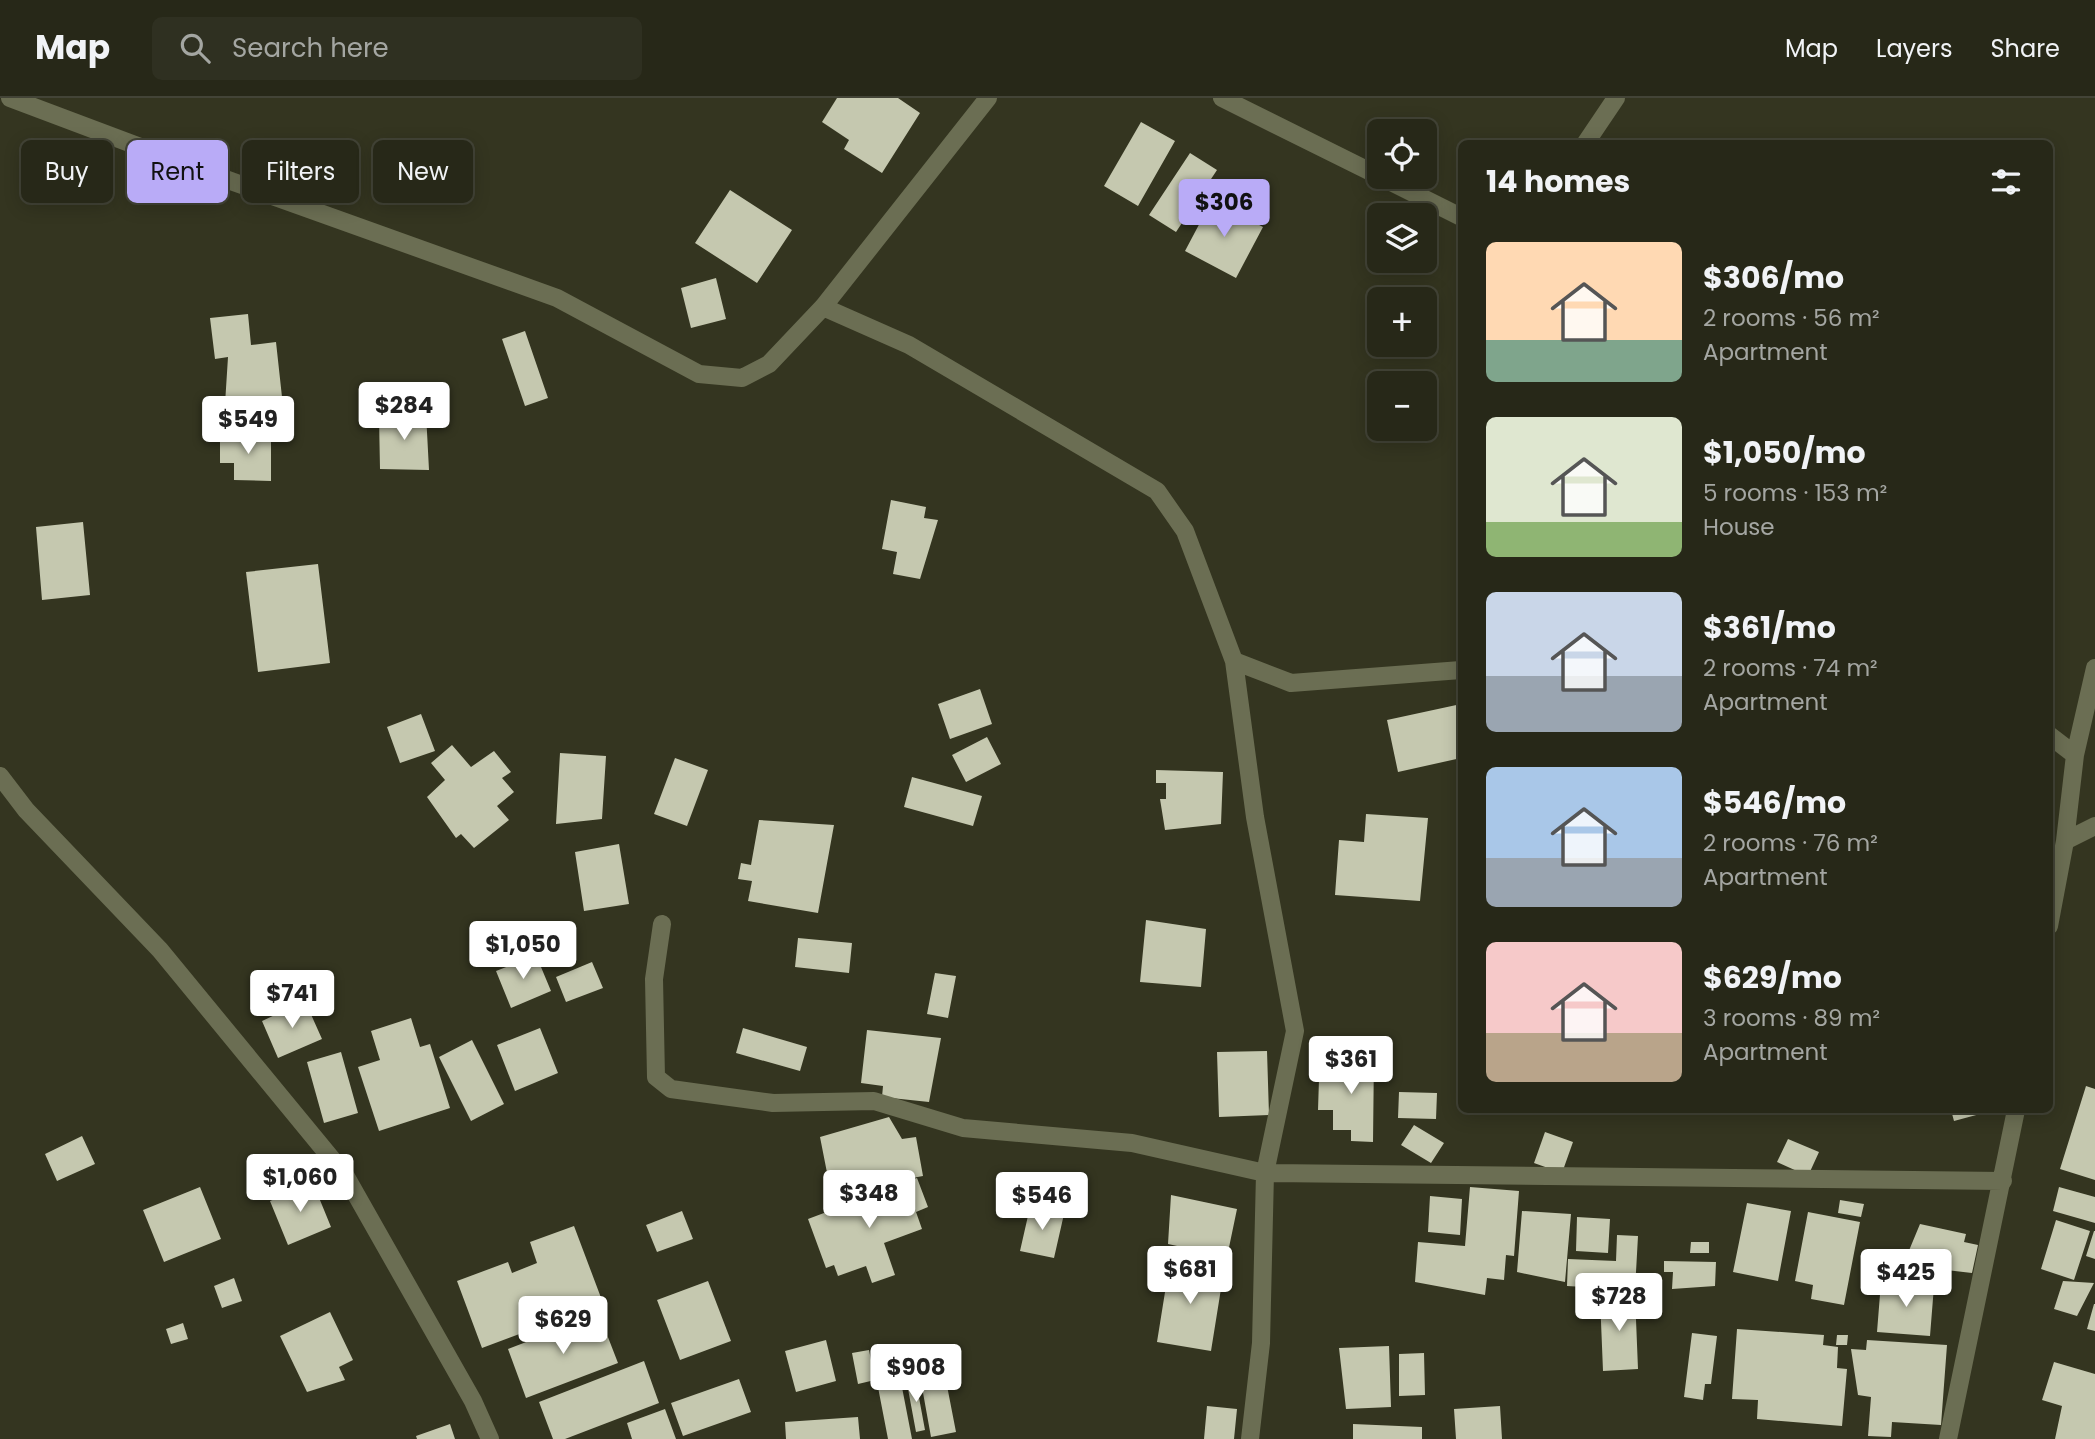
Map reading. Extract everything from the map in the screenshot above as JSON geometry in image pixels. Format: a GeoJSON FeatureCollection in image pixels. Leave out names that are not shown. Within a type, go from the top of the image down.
{"type":"FeatureCollection","features":[{"type":"Feature","properties":{"kind":"street"},"geometry":{"type":"LineString","coordinates":[[10,98],[557,298],[699,374],[742,378],[769,364],[823,307],[988,98]]}},
{"type":"Feature","properties":{"kind":"street"},"geometry":{"type":"LineString","coordinates":[[1222,98],[1367,170]]}},
{"type":"Feature","properties":{"kind":"street"},"geometry":{"type":"LineString","coordinates":[[1588,140],[1616,98]]}},
{"type":"Feature","properties":{"kind":"street"},"geometry":{"type":"LineString","coordinates":[[1406,189],[1458,215]]}},
{"type":"Feature","properties":{"kind":"street"},"geometry":{"type":"LineString","coordinates":[[823,307],[909,345],[1157,491],[1185,531],[1234,661],[1255,817],[1295,1031],[1265,1173],[1261,1343],[1251,1439]]}},
{"type":"Feature","properties":{"kind":"street"},"geometry":{"type":"LineString","coordinates":[[1234,661],[1291,683],[1458,670]]}},
{"type":"Feature","properties":{"kind":"street"},"geometry":{"type":"LineString","coordinates":[[2053,903],[2075,755],[2095,668]]}},
{"type":"Feature","properties":{"kind":"street"},"geometry":{"type":"LineString","coordinates":[[2053,738],[2075,755]]}},
{"type":"Feature","properties":{"kind":"street"},"geometry":{"type":"LineString","coordinates":[[0,776],[26,810],[160,950],[345,1175],[473,1401],[490,1439]]}},
{"type":"Feature","properties":{"kind":"street"},"geometry":{"type":"LineString","coordinates":[[2064,841],[2095,826]]}},
{"type":"Feature","properties":{"kind":"street"},"geometry":{"type":"LineString","coordinates":[[662,924],[654,979],[656,1077],[671,1088],[773,1102],[874,1101],[963,1128],[1132,1143],[1265,1173],[2003,1181]]}},
{"type":"Feature","properties":{"kind":"street"},"geometry":{"type":"LineString","coordinates":[[1948,1439],[2015,1113]]}},
{"type":"Feature","properties":{"kind":"building"},"geometry":{"type":"Polygon","coordinates":[[[837,98],[898,98],[920,113],[882,173],[844,149],[849,140],[822,122],[837,98]]]}},
{"type":"Feature","properties":{"kind":"building"},"geometry":{"type":"Polygon","coordinates":[[[1141,122],[1175,141],[1138,206],[1104,186],[1141,122]]]}},
{"type":"Feature","properties":{"kind":"building"},"geometry":{"type":"Polygon","coordinates":[[[1190,153],[1217,170],[1176,232],[1149,215],[1190,153]]]}},
{"type":"Feature","properties":{"kind":"building"},"geometry":{"type":"Polygon","coordinates":[[[730,190],[792,230],[757,283],[695,243],[730,190]]]}},
{"type":"Feature","properties":{"kind":"building"},"geometry":{"type":"Polygon","coordinates":[[[1212,200],[1263,227],[1236,278],[1185,251],[1212,200]]]}},
{"type":"Feature","properties":{"kind":"building"},"geometry":{"type":"Polygon","coordinates":[[[716,278],[726,319],[691,328],[681,288],[716,278]]]}},
{"type":"Feature","properties":{"kind":"building"},"geometry":{"type":"Polygon","coordinates":[[[248,314],[251,345],[276,342],[282,397],[225,404],[228,357],[215,359],[210,318],[248,314]]]}},
{"type":"Feature","properties":{"kind":"building"},"geometry":{"type":"Polygon","coordinates":[[[525,331],[548,398],[525,406],[502,339],[525,331]]]}},
{"type":"Feature","properties":{"kind":"building"},"geometry":{"type":"Polygon","coordinates":[[[426,413],[429,470],[380,469],[379,417],[426,413]]]}},
{"type":"Feature","properties":{"kind":"building"},"geometry":{"type":"Polygon","coordinates":[[[220,434],[271,435],[271,481],[234,480],[234,463],[220,463],[220,434]]]}},
{"type":"Feature","properties":{"kind":"building"},"geometry":{"type":"Polygon","coordinates":[[[891,500],[926,507],[924,518],[938,520],[920,579],[893,574],[897,552],[882,549],[891,500]]]}},
{"type":"Feature","properties":{"kind":"building"},"geometry":{"type":"Polygon","coordinates":[[[83,522],[90,595],[42,600],[36,527],[83,522]]]}},
{"type":"Feature","properties":{"kind":"building"},"geometry":{"type":"Polygon","coordinates":[[[318,564],[330,663],[258,672],[246,572],[318,564]]]}},
{"type":"Feature","properties":{"kind":"building"},"geometry":{"type":"Polygon","coordinates":[[[980,689],[992,724],[950,739],[938,704],[980,689]]]}},
{"type":"Feature","properties":{"kind":"building"},"geometry":{"type":"Polygon","coordinates":[[[1458,705],[1458,759],[1398,772],[1387,720],[1458,705]]]}},
{"type":"Feature","properties":{"kind":"building"},"geometry":{"type":"Polygon","coordinates":[[[421,714],[435,751],[400,763],[387,727],[421,714]]]}},
{"type":"Feature","properties":{"kind":"building"},"geometry":{"type":"Polygon","coordinates":[[[987,737],[1001,764],[966,782],[952,755],[987,737]]]}},
{"type":"Feature","properties":{"kind":"building"},"geometry":{"type":"Polygon","coordinates":[[[452,745],[471,767],[494,751],[511,772],[502,778],[514,792],[497,806],[509,820],[474,848],[461,834],[456,838],[427,797],[445,780],[431,763],[452,745]]]}},
{"type":"Feature","properties":{"kind":"building"},"geometry":{"type":"Polygon","coordinates":[[[560,753],[606,756],[602,819],[556,824],[560,753]]]}},
{"type":"Feature","properties":{"kind":"building"},"geometry":{"type":"Polygon","coordinates":[[[675,758],[708,770],[687,826],[654,814],[675,758]]]}},
{"type":"Feature","properties":{"kind":"building"},"geometry":{"type":"Polygon","coordinates":[[[1156,770],[1223,772],[1221,824],[1165,830],[1160,799],[1166,799],[1166,783],[1156,783],[1156,770]]]}},
{"type":"Feature","properties":{"kind":"building"},"geometry":{"type":"Polygon","coordinates":[[[912,777],[982,796],[973,826],[904,807],[912,777]]]}},
{"type":"Feature","properties":{"kind":"building"},"geometry":{"type":"Polygon","coordinates":[[[1366,814],[1428,818],[1420,901],[1335,895],[1339,840],[1364,842],[1366,814]]]}},
{"type":"Feature","properties":{"kind":"building"},"geometry":{"type":"Polygon","coordinates":[[[759,820],[834,825],[818,913],[748,901],[752,881],[738,879],[741,863],[751,865],[759,820]]]}},
{"type":"Feature","properties":{"kind":"building"},"geometry":{"type":"Polygon","coordinates":[[[619,844],[629,904],[584,911],[575,852],[619,844]]]}},
{"type":"Feature","properties":{"kind":"building"},"geometry":{"type":"Polygon","coordinates":[[[1146,920],[1206,929],[1201,987],[1140,982],[1146,920]]]}},
{"type":"Feature","properties":{"kind":"building"},"geometry":{"type":"Polygon","coordinates":[[[798,938],[852,943],[849,973],[795,967],[798,938]]]}},
{"type":"Feature","properties":{"kind":"building"},"geometry":{"type":"Polygon","coordinates":[[[536,955],[551,991],[511,1008],[496,971],[536,955]]]}},
{"type":"Feature","properties":{"kind":"building"},"geometry":{"type":"Polygon","coordinates":[[[592,962],[603,988],[566,1002],[556,977],[592,962]]]}},
{"type":"Feature","properties":{"kind":"building"},"geometry":{"type":"Polygon","coordinates":[[[935,973],[956,976],[948,1018],[927,1014],[935,973]]]}},
{"type":"Feature","properties":{"kind":"building"},"geometry":{"type":"Polygon","coordinates":[[[305,1001],[322,1039],[278,1058],[262,1021],[305,1001]]]}},
{"type":"Feature","properties":{"kind":"building"},"geometry":{"type":"Polygon","coordinates":[[[411,1018],[420,1047],[430,1044],[450,1108],[379,1131],[358,1067],[380,1060],[371,1031],[411,1018]]]}},
{"type":"Feature","properties":{"kind":"building"},"geometry":{"type":"Polygon","coordinates":[[[540,1028],[558,1073],[515,1091],[497,1045],[540,1028]]]}},
{"type":"Feature","properties":{"kind":"building"},"geometry":{"type":"Polygon","coordinates":[[[743,1028],[807,1047],[800,1071],[736,1053],[743,1028]]]}},
{"type":"Feature","properties":{"kind":"building"},"geometry":{"type":"Polygon","coordinates":[[[867,1030],[941,1038],[929,1102],[882,1097],[883,1086],[861,1083],[867,1030]]]}},
{"type":"Feature","properties":{"kind":"building"},"geometry":{"type":"Polygon","coordinates":[[[472,1040],[504,1104],[471,1121],[439,1057],[472,1040]]]}},
{"type":"Feature","properties":{"kind":"building"},"geometry":{"type":"Polygon","coordinates":[[[1267,1051],[1269,1115],[1219,1117],[1217,1052],[1267,1051]]]}},
{"type":"Feature","properties":{"kind":"building"},"geometry":{"type":"Polygon","coordinates":[[[341,1052],[358,1113],[324,1123],[307,1062],[341,1052]]]}},
{"type":"Feature","properties":{"kind":"building"},"geometry":{"type":"Polygon","coordinates":[[[1340,1053],[1374,1054],[1373,1142],[1351,1141],[1351,1130],[1333,1130],[1333,1110],[1318,1110],[1319,1079],[1340,1079],[1340,1053]]]}},
{"type":"Feature","properties":{"kind":"building"},"geometry":{"type":"Polygon","coordinates":[[[2086,1086],[2095,1089],[2095,1180],[2060,1169],[2086,1086]]]}},
{"type":"Feature","properties":{"kind":"building"},"geometry":{"type":"Polygon","coordinates":[[[1399,1092],[1437,1093],[1436,1119],[1398,1118],[1399,1092]]]}},
{"type":"Feature","properties":{"kind":"building"},"geometry":{"type":"Polygon","coordinates":[[[1952,1113],[1980,1113],[1980,1114],[1954,1121],[1952,1113]]]}},
{"type":"Feature","properties":{"kind":"building"},"geometry":{"type":"Polygon","coordinates":[[[889,1117],[902,1139],[916,1137],[923,1176],[831,1193],[820,1137],[889,1117]]]}},
{"type":"Feature","properties":{"kind":"building"},"geometry":{"type":"Polygon","coordinates":[[[1414,1125],[1444,1143],[1431,1163],[1401,1145],[1414,1125]]]}},
{"type":"Feature","properties":{"kind":"building"},"geometry":{"type":"Polygon","coordinates":[[[1545,1132],[1573,1142],[1562,1173],[1534,1163],[1545,1132]]]}},
{"type":"Feature","properties":{"kind":"building"},"geometry":{"type":"Polygon","coordinates":[[[82,1136],[95,1164],[57,1181],[45,1154],[82,1136]]]}},
{"type":"Feature","properties":{"kind":"building"},"geometry":{"type":"Polygon","coordinates":[[[1788,1139],[1819,1152],[1808,1176],[1777,1162],[1788,1139]]]}},
{"type":"Feature","properties":{"kind":"building"},"geometry":{"type":"Polygon","coordinates":[[[917,1178],[928,1207],[916,1212],[922,1229],[884,1243],[895,1275],[872,1283],[866,1266],[838,1276],[834,1265],[826,1268],[808,1219],[917,1178]]]}},
{"type":"Feature","properties":{"kind":"building"},"geometry":{"type":"Polygon","coordinates":[[[313,1183],[331,1227],[288,1245],[270,1201],[313,1183]]]}},
{"type":"Feature","properties":{"kind":"building"},"geometry":{"type":"Polygon","coordinates":[[[200,1187],[221,1239],[164,1262],[143,1210],[200,1187]]]}},
{"type":"Feature","properties":{"kind":"building"},"geometry":{"type":"Polygon","coordinates":[[[1470,1187],[1519,1191],[1514,1256],[1506,1255],[1504,1280],[1487,1278],[1485,1295],[1415,1282],[1418,1242],[1465,1246],[1470,1187]]]}},
{"type":"Feature","properties":{"kind":"building"},"geometry":{"type":"Polygon","coordinates":[[[2059,1187],[2095,1197],[2095,1223],[2053,1211],[2059,1187]]]}},
{"type":"Feature","properties":{"kind":"building"},"geometry":{"type":"Polygon","coordinates":[[[1171,1195],[1237,1209],[1227,1257],[1168,1244],[1171,1195]]]}},
{"type":"Feature","properties":{"kind":"building"},"geometry":{"type":"Polygon","coordinates":[[[1430,1196],[1462,1199],[1460,1235],[1428,1232],[1430,1196]]]}},
{"type":"Feature","properties":{"kind":"building"},"geometry":{"type":"Polygon","coordinates":[[[1840,1200],[1864,1204],[1861,1217],[1838,1213],[1840,1200]]]}},
{"type":"Feature","properties":{"kind":"building"},"geometry":{"type":"Polygon","coordinates":[[[1747,1203],[1791,1211],[1778,1281],[1733,1272],[1747,1203]]]}},
{"type":"Feature","properties":{"kind":"building"},"geometry":{"type":"Polygon","coordinates":[[[1030,1207],[1064,1214],[1054,1258],[1020,1251],[1030,1207]]]}},
{"type":"Feature","properties":{"kind":"building"},"geometry":{"type":"Polygon","coordinates":[[[682,1211],[693,1239],[657,1252],[646,1225],[682,1211]]]}},
{"type":"Feature","properties":{"kind":"building"},"geometry":{"type":"Polygon","coordinates":[[[1522,1211],[1571,1214],[1565,1282],[1517,1272],[1522,1211]]]}},
{"type":"Feature","properties":{"kind":"building"},"geometry":{"type":"Polygon","coordinates":[[[1808,1212],[1860,1222],[1844,1305],[1811,1299],[1813,1285],[1795,1281],[1808,1212]]]}},
{"type":"Feature","properties":{"kind":"building"},"geometry":{"type":"Polygon","coordinates":[[[1577,1217],[1610,1219],[1608,1253],[1576,1251],[1577,1217]]]}},
{"type":"Feature","properties":{"kind":"building"},"geometry":{"type":"Polygon","coordinates":[[[2056,1220],[2090,1231],[2074,1280],[2041,1269],[2056,1220]]]}},
{"type":"Feature","properties":{"kind":"building"},"geometry":{"type":"Polygon","coordinates":[[[1920,1224],[1966,1234],[1964,1242],[1978,1245],[1972,1273],[1903,1265],[1920,1224]]]}},
{"type":"Feature","properties":{"kind":"building"},"geometry":{"type":"Polygon","coordinates":[[[574,1226],[603,1303],[482,1348],[457,1281],[508,1262],[512,1273],[537,1263],[530,1242],[574,1226]]]}},
{"type":"Feature","properties":{"kind":"building"},"geometry":{"type":"Polygon","coordinates":[[[2095,1231],[2095,1259],[2086,1256],[2095,1231]]]}},
{"type":"Feature","properties":{"kind":"building"},"geometry":{"type":"Polygon","coordinates":[[[1617,1235],[1638,1236],[1635,1290],[1567,1286],[1568,1259],[1616,1261],[1617,1235]]]}},
{"type":"Feature","properties":{"kind":"building"},"geometry":{"type":"Polygon","coordinates":[[[1691,1242],[1709,1242],[1709,1253],[1690,1253],[1691,1242]]]}},
{"type":"Feature","properties":{"kind":"building"},"geometry":{"type":"Polygon","coordinates":[[[1170,1261],[1224,1270],[1211,1351],[1157,1342],[1170,1261]]]}},
{"type":"Feature","properties":{"kind":"building"},"geometry":{"type":"Polygon","coordinates":[[[1664,1261],[1716,1262],[1715,1286],[1672,1289],[1673,1272],[1664,1272],[1664,1261]]]}},
{"type":"Feature","properties":{"kind":"building"},"geometry":{"type":"Polygon","coordinates":[[[234,1278],[242,1301],[222,1308],[214,1286],[234,1278]]]}},
{"type":"Feature","properties":{"kind":"building"},"geometry":{"type":"Polygon","coordinates":[[[708,1281],[731,1341],[680,1360],[657,1300],[708,1281]]]}},
{"type":"Feature","properties":{"kind":"building"},"geometry":{"type":"Polygon","coordinates":[[[2063,1281],[2094,1283],[2077,1316],[2054,1309],[2063,1281]]]}},
{"type":"Feature","properties":{"kind":"building"},"geometry":{"type":"Polygon","coordinates":[[[1881,1282],[1934,1286],[1930,1336],[1877,1332],[1881,1282]]]}},
{"type":"Feature","properties":{"kind":"building"},"geometry":{"type":"Polygon","coordinates":[[[1635,1295],[1638,1369],[1603,1371],[1600,1297],[1635,1295]]]}},
{"type":"Feature","properties":{"kind":"building"},"geometry":{"type":"Polygon","coordinates":[[[2095,1304],[2095,1331],[2087,1329],[2095,1304]]]}},
{"type":"Feature","properties":{"kind":"building"},"geometry":{"type":"Polygon","coordinates":[[[330,1312],[353,1360],[339,1367],[345,1380],[307,1392],[280,1336],[330,1312]]]}},
{"type":"Feature","properties":{"kind":"building"},"geometry":{"type":"Polygon","coordinates":[[[599,1314],[618,1363],[526,1398],[508,1349],[599,1314]]]}},
{"type":"Feature","properties":{"kind":"building"},"geometry":{"type":"Polygon","coordinates":[[[183,1323],[188,1339],[171,1344],[166,1329],[183,1323]]]}},
{"type":"Feature","properties":{"kind":"building"},"geometry":{"type":"Polygon","coordinates":[[[1737,1329],[1824,1335],[1823,1345],[1838,1347],[1837,1368],[1847,1369],[1842,1426],[1757,1419],[1758,1400],[1732,1399],[1737,1329]]]}},
{"type":"Feature","properties":{"kind":"building"},"geometry":{"type":"Polygon","coordinates":[[[1692,1333],[1717,1336],[1711,1384],[1705,1384],[1703,1400],[1684,1397],[1692,1333]]]}},
{"type":"Feature","properties":{"kind":"building"},"geometry":{"type":"Polygon","coordinates":[[[1837,1335],[1848,1335],[1847,1345],[1836,1345],[1837,1335]]]}},
{"type":"Feature","properties":{"kind":"building"},"geometry":{"type":"Polygon","coordinates":[[[826,1340],[836,1381],[796,1392],[785,1351],[826,1340]]]}},
{"type":"Feature","properties":{"kind":"building"},"geometry":{"type":"Polygon","coordinates":[[[1867,1340],[1947,1345],[1941,1425],[1892,1422],[1891,1437],[1868,1436],[1871,1397],[1858,1395],[1851,1349],[1866,1350],[1867,1340]]]}},
{"type":"Feature","properties":{"kind":"building"},"geometry":{"type":"Polygon","coordinates":[[[894,1346],[912,1439],[888,1439],[871,1351],[894,1346]]]}},
{"type":"Feature","properties":{"kind":"building"},"geometry":{"type":"Polygon","coordinates":[[[1389,1346],[1391,1407],[1346,1409],[1339,1348],[1389,1346]]]}},
{"type":"Feature","properties":{"kind":"building"},"geometry":{"type":"Polygon","coordinates":[[[869,1350],[875,1380],[858,1384],[852,1353],[869,1350]]]}},
{"type":"Feature","properties":{"kind":"building"},"geometry":{"type":"Polygon","coordinates":[[[1424,1353],[1425,1395],[1399,1396],[1399,1354],[1424,1353]]]}},
{"type":"Feature","properties":{"kind":"building"},"geometry":{"type":"Polygon","coordinates":[[[942,1360],[956,1432],[931,1437],[918,1365],[942,1360]]]}},
{"type":"Feature","properties":{"kind":"building"},"geometry":{"type":"Polygon","coordinates":[[[644,1361],[659,1403],[565,1439],[553,1439],[539,1402],[644,1361]]]}},
{"type":"Feature","properties":{"kind":"building"},"geometry":{"type":"Polygon","coordinates":[[[2054,1362],[2095,1374],[2095,1439],[2055,1439],[2062,1406],[2042,1400],[2054,1362]]]}},
{"type":"Feature","properties":{"kind":"building"},"geometry":{"type":"Polygon","coordinates":[[[915,1376],[925,1430],[916,1432],[906,1378],[915,1376]]]}},
{"type":"Feature","properties":{"kind":"building"},"geometry":{"type":"Polygon","coordinates":[[[739,1379],[751,1412],[683,1436],[671,1403],[739,1379]]]}},
{"type":"Feature","properties":{"kind":"building"},"geometry":{"type":"Polygon","coordinates":[[[1207,1406],[1237,1409],[1234,1439],[1204,1439],[1207,1406]]]}},
{"type":"Feature","properties":{"kind":"building"},"geometry":{"type":"Polygon","coordinates":[[[1500,1406],[1502,1439],[1456,1439],[1454,1409],[1500,1406]]]}},
{"type":"Feature","properties":{"kind":"building"},"geometry":{"type":"Polygon","coordinates":[[[665,1409],[676,1439],[632,1439],[627,1423],[665,1409]]]}},
{"type":"Feature","properties":{"kind":"building"},"geometry":{"type":"Polygon","coordinates":[[[858,1417],[860,1439],[786,1439],[785,1422],[858,1417]]]}},
{"type":"Feature","properties":{"kind":"building"},"geometry":{"type":"Polygon","coordinates":[[[450,1424],[455,1439],[417,1439],[416,1436],[450,1424]]]}},
{"type":"Feature","properties":{"kind":"building"},"geometry":{"type":"Polygon","coordinates":[[[1353,1424],[1422,1427],[1422,1439],[1353,1439],[1353,1424]]]}}]}
